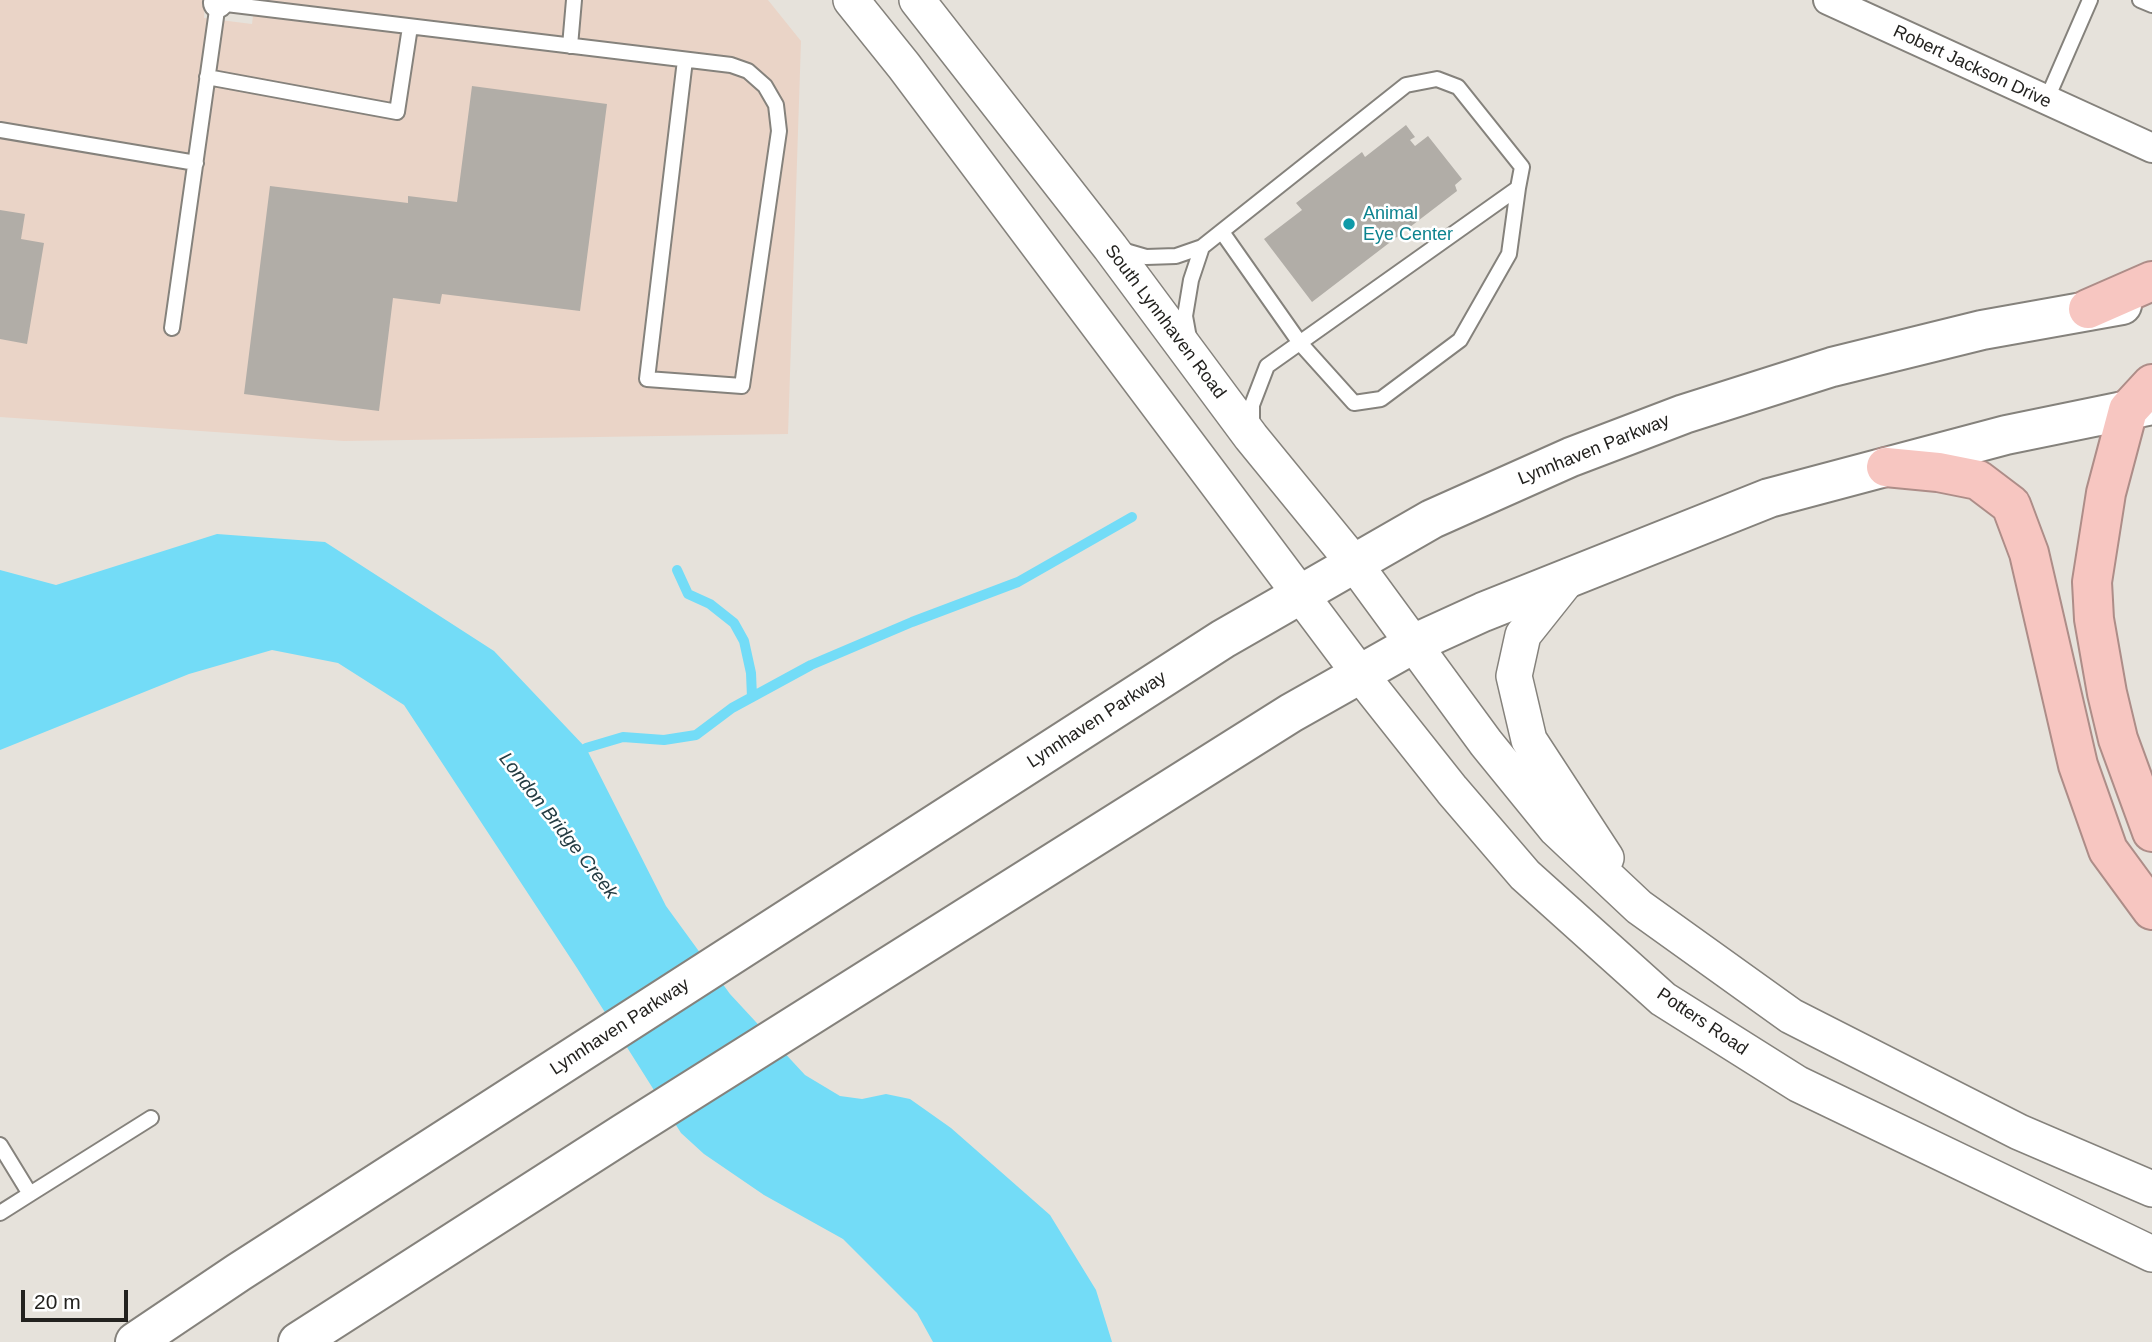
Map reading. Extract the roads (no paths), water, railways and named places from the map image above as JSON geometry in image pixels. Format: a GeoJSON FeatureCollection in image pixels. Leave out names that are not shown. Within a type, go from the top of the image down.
{"type":"FeatureCollection","features":[{"type":"Feature","properties":{"kind":"highway"},"geometry":{"type":"LineString","coordinates":[[2088,309],[2152,281]]}},
{"type":"Feature","properties":{"kind":"highway"},"geometry":{"type":"LineString","coordinates":[[2144,400],[2106,493],[2092,582],[2094,619],[2106,693],[2118,740],[2152,832]]}},
{"type":"Feature","properties":{"kind":"highway"},"geometry":{"type":"LineString","coordinates":[[1886,467],[1938,472],[1978,480],[2011,505],[2029,553],[2078,765],[2108,850],[2152,910]]}},
{"type":"Feature","properties":{"kind":"main road","name":"Lynnhaven Parkway"},"geometry":{"type":"LineString","coordinates":[[135,1342],[239,1272],[1223,639],[1432,519],[1571,457],[1684,414],[1832,368],[1982,330],[2088,309],[2152,301]]}},
{"type":"Feature","properties":{"kind":"main road"},"geometry":{"type":"LineString","coordinates":[[298,1342],[624,1133],[1291,713],[1415,643],[1570,576],[1769,498],[2144,400]]}},
{"type":"Feature","properties":{"kind":"street"},"geometry":{"type":"LineString","coordinates":[[851,0],[904,66],[1300,594]]}},
{"type":"Feature","properties":{"kind":"street","name":"South Lynnhaven Road"},"geometry":{"type":"LineString","coordinates":[[916,0],[1110,247],[1251,437],[1354,563],[1415,643]]}},
{"type":"Feature","properties":{"kind":"street","name":"Robert Jackson Drive"},"geometry":{"type":"LineString","coordinates":[[1828,0],[2152,148]]}},
{"type":"Feature","properties":{"kind":"street"},"geometry":{"type":"LineString","coordinates":[[1570,576],[1523,635],[1514,676],[1529,740],[1639,907]]}},
{"type":"Feature","properties":{"kind":"street","name":"Potters Road"},"geometry":{"type":"LineString","coordinates":[[1300,594],[1452,790],[1525,875],[1663,999],[1798,1084],[2152,1254]]}},
{"type":"Feature","properties":{"kind":"street"},"geometry":{"type":"LineString","coordinates":[[1415,643],[1461,711],[1556,829],[1639,907],[1790,1016],[2019,1132],[2152,1189]]}},
{"type":"Feature","properties":{"kind":"lane"},"geometry":{"type":"LineString","coordinates":[[570,46],[574,0]]}},
{"type":"Feature","properties":{"kind":"lane"},"geometry":{"type":"LineString","coordinates":[[2046,101],[2090,0]]}},
{"type":"Feature","properties":{"kind":"lane"},"geometry":{"type":"LineString","coordinates":[[2140,0],[2152,5]]}},
{"type":"Feature","properties":{"kind":"lane"},"geometry":{"type":"LineString","coordinates":[[172,328],[218,2],[282,5],[410,27],[731,65],[748,71],[765,86],[776,105],[779,131],[742,386],[647,379],[685,60]]}},
{"type":"Feature","properties":{"kind":"lane"},"geometry":{"type":"LineString","coordinates":[[206,77],[397,111],[410,27]]}},
{"type":"Feature","properties":{"kind":"lane"},"geometry":{"type":"LineString","coordinates":[[1110,247],[1146,257],[1176,256],[1202,247],[1406,85],[1437,79],[1458,87],[1522,167],[1509,254],[1460,340],[1381,399],[1354,403],[1300,343],[1222,232]]}},
{"type":"Feature","properties":{"kind":"lane"},"geometry":{"type":"LineString","coordinates":[[0,130],[196,163]]}},
{"type":"Feature","properties":{"kind":"lane"},"geometry":{"type":"LineString","coordinates":[[1251,437],[1252,405],[1267,366],[1518,188]]}},
{"type":"Feature","properties":{"kind":"lane"},"geometry":{"type":"LineString","coordinates":[[1194,363],[1185,316],[1191,280],[1202,247]]}},
{"type":"Feature","properties":{"kind":"lane"},"geometry":{"type":"LineString","coordinates":[[0,1213],[151,1118]]}},
{"type":"Feature","properties":{"kind":"lane"},"geometry":{"type":"LineString","coordinates":[[0,1145],[30,1194]]}},
{"type":"Feature","properties":{"kind":"water","name":"London Bridge Creek"},"geometry":{"type":"Polygon","coordinates":[[[217,534],[325,542],[494,651],[586,748],[666,906],[730,994],[805,1075],[840,1096],[862,1099],[886,1094],[910,1099],[951,1128],[1050,1215],[1096,1290],[1112,1342],[933,1342],[917,1313],[843,1239],[764,1195],[704,1154],[681,1133],[577,968],[404,705],[338,663],[272,650],[189,674],[0,750],[0,570],[56,585],[217,534]]]}},
{"type":"Feature","properties":{"kind":"waterway"},"geometry":{"type":"LineString","coordinates":[[586,748],[623,737],[664,740],[696,735],[732,708],[811,665],[912,622],[1018,582],[1132,517]]}},
{"type":"Feature","properties":{"kind":"waterway"},"geometry":{"type":"LineString","coordinates":[[677,570],[688,594],[710,604],[734,623],[744,641],[751,673],[752,697]]}},
{"type":"Feature","properties":{"kind":"place","name":"Animal Eye Center"},"geometry":{"type":"Point","coordinates":[1349,224]}}]}
